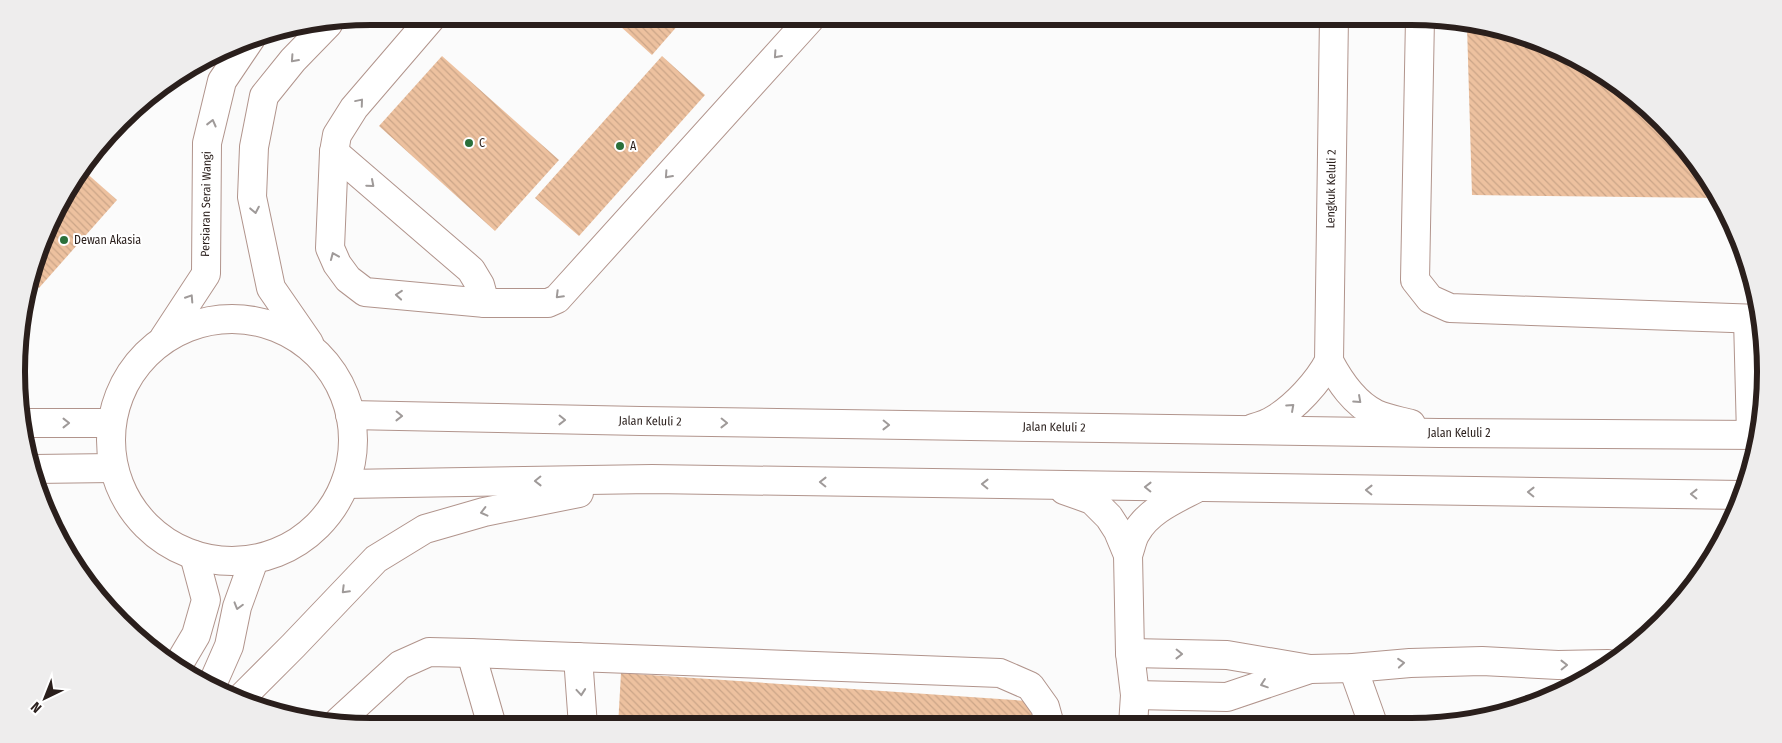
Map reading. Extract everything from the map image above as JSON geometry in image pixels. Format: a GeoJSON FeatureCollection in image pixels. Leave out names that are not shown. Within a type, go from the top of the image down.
{"type":"FeatureCollection","features":[{"type":"Feature","properties":{"kind":"street"},"geometry":{"type":"LineString","coordinates":[[425,25],[354,108],[337,135],[334,152],[330,248],[337,264],[348,279],[365,292],[485,304],[548,303],[557,299],[805,25]]}},
{"type":"Feature","properties":{"kind":"street","name":"Lengkuk Keluli 2"},"geometry":{"type":"LineString","coordinates":[[1329,361],[1334,25]]}},
{"type":"Feature","properties":{"kind":"street"},"geometry":{"type":"LineString","coordinates":[[1420,25],[1415,280],[1430,299],[1450,308],[1753,319]]}},
{"type":"Feature","properties":{"kind":"street"},"geometry":{"type":"LineString","coordinates":[[316,353],[290,333],[258,321],[225,318],[193,324],[163,339],[138,362],[120,390],[111,423],[110,446],[113,468],[130,506],[158,536],[194,555],[224,561],[254,560],[292,546],[324,520],[345,484],[353,450],[350,415],[338,382],[271,288],[252,197],[254,146],[264,96],[293,60],[324,28]]}},
{"type":"Feature","properties":{"kind":"street","name":"Persiaran Serai Wangi"},"geometry":{"type":"LineString","coordinates":[[163,339],[206,274],[207,143],[222,81],[243,49]]}},
{"type":"Feature","properties":{"kind":"street"},"geometry":{"type":"LineString","coordinates":[[334,152],[471,270],[480,285],[485,304]]}},
{"type":"Feature","properties":{"kind":"street"},"geometry":{"type":"LineString","coordinates":[[1754,327],[1755,408]]}},
{"type":"Feature","properties":{"kind":"street"},"geometry":{"type":"LineString","coordinates":[[1249,430],[1274,420],[1283,413],[1319,377],[1329,361],[1344,386],[1358,402],[1377,414],[1438,433]]}},
{"type":"Feature","properties":{"kind":"street","name":"Jalan Keluli 2"},"geometry":{"type":"LineString","coordinates":[[350,415],[1438,433],[1751,435]]}},
{"type":"Feature","properties":{"kind":"street"},"geometry":{"type":"LineString","coordinates":[[29,423],[111,423]]}},
{"type":"Feature","properties":{"kind":"street"},"geometry":{"type":"LineString","coordinates":[[39,469],[113,468]]}},
{"type":"Feature","properties":{"kind":"street"},"geometry":{"type":"LineString","coordinates":[[345,484],[652,479],[1734,495]]}},
{"type":"Feature","properties":{"kind":"street"},"geometry":{"type":"LineString","coordinates":[[245,694],[376,559],[425,529],[484,512],[652,479]]}},
{"type":"Feature","properties":{"kind":"street"},"geometry":{"type":"LineString","coordinates":[[1053,486],[1092,500],[1109,517],[1118,531],[1128,555]]}},
{"type":"Feature","properties":{"kind":"street"},"geometry":{"type":"LineString","coordinates":[[1133,718],[1135,696],[1130,653],[1128,555],[1136,533],[1148,518],[1164,505],[1196,488]]}},
{"type":"Feature","properties":{"kind":"street"},"geometry":{"type":"LineString","coordinates":[[181,661],[196,635],[206,600],[194,555]]}},
{"type":"Feature","properties":{"kind":"street"},"geometry":{"type":"LineString","coordinates":[[214,680],[229,646],[237,607],[254,560]]}},
{"type":"Feature","properties":{"kind":"street"},"geometry":{"type":"LineString","coordinates":[[345,717],[400,665],[430,652],[1000,673],[1030,686],[1045,707],[1048,718]]}},
{"type":"Feature","properties":{"kind":"street"},"geometry":{"type":"LineString","coordinates":[[471,653],[490,718]]}},
{"type":"Feature","properties":{"kind":"street"},"geometry":{"type":"LineString","coordinates":[[1130,653],[1227,655],[1310,669],[1482,661],[1558,666],[1596,664]]}},
{"type":"Feature","properties":{"kind":"street"},"geometry":{"type":"LineString","coordinates":[[578,657],[582,718]]}},
{"type":"Feature","properties":{"kind":"street"},"geometry":{"type":"LineString","coordinates":[[1353,668],[1371,718]]}},
{"type":"Feature","properties":{"kind":"street"},"geometry":{"type":"LineString","coordinates":[[1135,696],[1227,697],[1310,669]]}},
{"type":"Feature","properties":{"kind":"building"},"geometry":{"type":"Polygon","coordinates":[[[619,25],[678,25],[652,55],[619,25]]]}},
{"type":"Feature","properties":{"kind":"building"},"geometry":{"type":"Polygon","coordinates":[[[1467,30],[1522,43],[1543,51],[1584,71],[1603,83],[1656,126],[1699,179],[1711,198],[1472,195],[1467,30]]]}},
{"type":"Feature","properties":{"kind":"building","name":"C"},"geometry":{"type":"Polygon","coordinates":[[[442,56],[559,160],[495,231],[379,126],[442,56]]]}},
{"type":"Feature","properties":{"kind":"building","name":"A"},"geometry":{"type":"Polygon","coordinates":[[[662,56],[705,95],[579,236],[535,198],[662,56]]]}},
{"type":"Feature","properties":{"kind":"building","name":"Dewan Akasia"},"geometry":{"type":"Polygon","coordinates":[[[87,174],[117,200],[39,288],[36,286],[37,282],[51,239],[71,198],[87,174]]]}},
{"type":"Feature","properties":{"kind":"building"},"geometry":{"type":"Polygon","coordinates":[[[621,673],[1028,701],[1033,718],[618,718],[621,673]]]}},
{"type":"Feature","properties":{"kind":"place","name":"C"},"geometry":{"type":"Point","coordinates":[469,143]}},
{"type":"Feature","properties":{"kind":"place","name":"A"},"geometry":{"type":"Point","coordinates":[620,146]}},
{"type":"Feature","properties":{"kind":"place","name":"Dewan Akasia"},"geometry":{"type":"Point","coordinates":[64,240]}}]}
